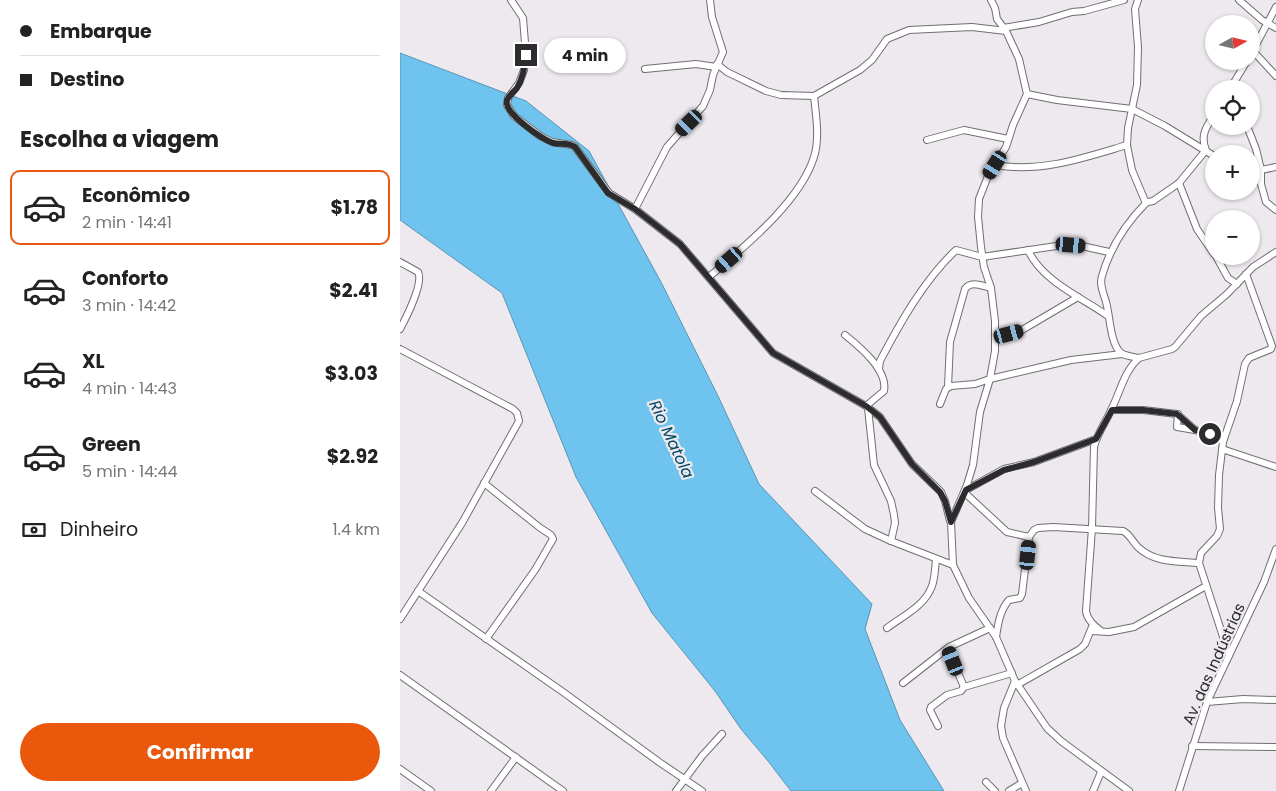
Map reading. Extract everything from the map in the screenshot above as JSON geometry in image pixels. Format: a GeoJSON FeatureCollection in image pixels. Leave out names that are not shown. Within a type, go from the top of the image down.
{"type":"FeatureCollection","features":[{"type":"Feature","properties":{"kind":"street"},"geometry":{"type":"LineString","coordinates":[[511,0],[523,18],[526,55],[524,70],[519,83],[507,101],[509,110],[514,116],[546,139],[555,143],[572,144],[608,193],[635,209],[680,244],[773,353],[867,407],[884,423],[912,464],[940,492],[945,501],[951,522],[953,565],[969,598],[996,637],[1016,683],[1047,728],[1101,772],[1129,791]]}},
{"type":"Feature","properties":{"kind":"street"},"geometry":{"type":"LineString","coordinates":[[635,209],[668,147],[704,106],[723,52],[712,17],[710,0]]}},
{"type":"Feature","properties":{"kind":"street"},"geometry":{"type":"LineString","coordinates":[[951,522],[965,491],[973,465],[980,412],[990,379],[995,351],[996,337],[991,288],[982,257],[978,217],[979,199],[983,186],[1008,139],[1027,94],[1019,58],[997,19],[991,0]]}},
{"type":"Feature","properties":{"kind":"street"},"geometry":{"type":"LineString","coordinates":[[645,69],[696,64],[717,66],[766,91],[781,95],[814,96],[860,70],[872,60],[886,40],[909,30],[972,27],[1004,30],[1124,0]]}},
{"type":"Feature","properties":{"kind":"street"},"geometry":{"type":"LineString","coordinates":[[1239,0],[1276,28]]}},
{"type":"Feature","properties":{"kind":"street"},"geometry":{"type":"LineString","coordinates":[[1136,1],[1138,85],[1132,109],[1127,145],[1132,170],[1140,193],[1147,202]]}},
{"type":"Feature","properties":{"kind":"street"},"geometry":{"type":"LineString","coordinates":[[1260,38],[1276,7]]}},
{"type":"Feature","properties":{"kind":"street"},"geometry":{"type":"LineString","coordinates":[[1260,61],[1276,76]]}},
{"type":"Feature","properties":{"kind":"street"},"geometry":{"type":"LineString","coordinates":[[1027,94],[1058,100],[1132,109],[1205,149]]}},
{"type":"Feature","properties":{"kind":"street"},"geometry":{"type":"LineString","coordinates":[[709,277],[783,207],[807,174],[814,156],[816,144],[814,96]]}},
{"type":"Feature","properties":{"kind":"street"},"geometry":{"type":"LineString","coordinates":[[1205,128],[1203,136],[1205,145]]}},
{"type":"Feature","properties":{"kind":"street"},"geometry":{"type":"LineString","coordinates":[[927,140],[964,130],[1008,139]]}},
{"type":"Feature","properties":{"kind":"street"},"geometry":{"type":"LineString","coordinates":[[1250,135],[1261,170],[1261,184],[1266,202],[1276,210]]}},
{"type":"Feature","properties":{"kind":"street"},"geometry":{"type":"LineString","coordinates":[[995,165],[1028,168],[1055,166],[1127,145]]}},
{"type":"Feature","properties":{"kind":"street"},"geometry":{"type":"LineString","coordinates":[[1122,354],[1116,343],[1108,316],[1101,280],[1109,252],[1134,215],[1147,202],[1153,201],[1179,183],[1205,151]]}},
{"type":"Feature","properties":{"kind":"street"},"geometry":{"type":"LineString","coordinates":[[1261,170],[1276,167]]}},
{"type":"Feature","properties":{"kind":"street"},"geometry":{"type":"LineString","coordinates":[[1179,183],[1197,229],[1205,241]]}},
{"type":"Feature","properties":{"kind":"street"},"geometry":{"type":"LineString","coordinates":[[879,369],[880,361],[910,309],[954,252],[960,250],[982,257],[1063,245],[1082,246],[1109,252]]}},
{"type":"Feature","properties":{"kind":"street"},"geometry":{"type":"LineString","coordinates":[[1028,250],[1037,266],[1078,297],[1108,316]]}},
{"type":"Feature","properties":{"kind":"street"},"geometry":{"type":"LineString","coordinates":[[948,387],[975,384],[1072,360],[1122,354],[1139,358],[1172,349],[1201,316],[1246,274],[1270,254],[1276,252]]}},
{"type":"Feature","properties":{"kind":"street"},"geometry":{"type":"LineString","coordinates":[[400,262],[418,272],[420,278],[400,329]]}},
{"type":"Feature","properties":{"kind":"street"},"geometry":{"type":"LineString","coordinates":[[1221,265],[1228,278],[1236,284]]}},
{"type":"Feature","properties":{"kind":"street"},"geometry":{"type":"LineString","coordinates":[[1229,655],[1199,563],[1201,553],[1217,536],[1220,529],[1218,508],[1222,449],[1224,438],[1230,427],[1247,361],[1249,358],[1272,346],[1246,274]]}},
{"type":"Feature","properties":{"kind":"street"},"geometry":{"type":"LineString","coordinates":[[940,404],[948,387],[950,342],[965,289],[972,283],[991,288]]}},
{"type":"Feature","properties":{"kind":"street"},"geometry":{"type":"LineString","coordinates":[[996,337],[1022,330],[1078,297]]}},
{"type":"Feature","properties":{"kind":"street"},"geometry":{"type":"LineString","coordinates":[[845,335],[865,351],[879,369],[885,387],[884,391],[867,407]]}},
{"type":"Feature","properties":{"kind":"street"},"geometry":{"type":"LineString","coordinates":[[400,349],[513,409],[517,413],[519,421],[462,523],[400,619]]}},
{"type":"Feature","properties":{"kind":"street"},"geometry":{"type":"LineString","coordinates":[[1102,631],[1092,623],[1086,611],[1092,528],[1094,447],[1096,439],[1112,410],[1128,370],[1139,358]]}},
{"type":"Feature","properties":{"kind":"street"},"geometry":{"type":"LineString","coordinates":[[867,407],[874,465],[887,490],[894,515],[895,523],[891,541]]}},
{"type":"Feature","properties":{"kind":"street"},"geometry":{"type":"LineString","coordinates":[[1112,410],[1143,410],[1178,414],[1195,430]]}},
{"type":"Feature","properties":{"kind":"street"},"geometry":{"type":"LineString","coordinates":[[1178,414],[1177,427],[1224,438]]}},
{"type":"Feature","properties":{"kind":"street"},"geometry":{"type":"LineString","coordinates":[[965,491],[1004,470],[1034,462],[1096,439]]}},
{"type":"Feature","properties":{"kind":"street"},"geometry":{"type":"LineString","coordinates":[[1222,449],[1276,467]]}},
{"type":"Feature","properties":{"kind":"street"},"geometry":{"type":"LineString","coordinates":[[484,483],[551,535],[553,539],[535,570],[486,639]]}},
{"type":"Feature","properties":{"kind":"street"},"geometry":{"type":"LineString","coordinates":[[815,491],[861,526],[891,541],[953,565]]}},
{"type":"Feature","properties":{"kind":"street"},"geometry":{"type":"LineString","coordinates":[[965,491],[1008,533],[1029,537]]}},
{"type":"Feature","properties":{"kind":"street"},"geometry":{"type":"LineString","coordinates":[[996,637],[1001,614],[1006,603],[1021,596],[1026,574],[1029,537],[1038,528],[1092,528],[1109,532],[1125,532],[1138,547],[1151,557],[1162,560],[1199,563]]}},
{"type":"Feature","properties":{"kind":"street","name":"Av. das Indústrias"},"geometry":{"type":"LineString","coordinates":[[1179,791],[1207,702],[1264,582],[1276,549]]}},
{"type":"Feature","properties":{"kind":"street"},"geometry":{"type":"LineString","coordinates":[[887,628],[920,605],[924,600],[933,584],[936,559]]}},
{"type":"Feature","properties":{"kind":"street"},"geometry":{"type":"LineString","coordinates":[[1091,631],[1117,631],[1138,626],[1206,586]]}},
{"type":"Feature","properties":{"kind":"street"},"geometry":{"type":"LineString","coordinates":[[418,591],[702,791]]}},
{"type":"Feature","properties":{"kind":"street"},"geometry":{"type":"LineString","coordinates":[[1026,791],[1003,738],[1001,726],[1004,708],[1016,683],[1080,649],[1085,644],[1091,631],[1092,623]]}},
{"type":"Feature","properties":{"kind":"street"},"geometry":{"type":"LineString","coordinates":[[904,684],[948,648],[990,628]]}},
{"type":"Feature","properties":{"kind":"street"},"geometry":{"type":"LineString","coordinates":[[948,648],[964,687]]}},
{"type":"Feature","properties":{"kind":"street"},"geometry":{"type":"LineString","coordinates":[[938,726],[930,710],[931,707],[964,687],[1012,673]]}},
{"type":"Feature","properties":{"kind":"street"},"geometry":{"type":"LineString","coordinates":[[400,675],[564,791]]}},
{"type":"Feature","properties":{"kind":"street"},"geometry":{"type":"LineString","coordinates":[[1207,702],[1243,699],[1276,700]]}},
{"type":"Feature","properties":{"kind":"street"},"geometry":{"type":"LineString","coordinates":[[676,791],[722,734]]}},
{"type":"Feature","properties":{"kind":"street"},"geometry":{"type":"LineString","coordinates":[[1192,746],[1276,747]]}},
{"type":"Feature","properties":{"kind":"street"},"geometry":{"type":"LineString","coordinates":[[491,791],[516,757]]}},
{"type":"Feature","properties":{"kind":"street"},"geometry":{"type":"LineString","coordinates":[[400,769],[432,791]]}},
{"type":"Feature","properties":{"kind":"street"},"geometry":{"type":"LineString","coordinates":[[1093,791],[1101,772]]}},
{"type":"Feature","properties":{"kind":"street"},"geometry":{"type":"LineString","coordinates":[[986,782],[994,791]]}},
{"type":"Feature","properties":{"kind":"street"},"geometry":{"type":"LineString","coordinates":[[1009,791],[1022,783]]}},
{"type":"Feature","properties":{"kind":"water","name":"Rio Matola"},"geometry":{"type":"Polygon","coordinates":[[[400,53],[526,101],[589,151],[661,282],[718,396],[759,484],[872,604],[865,629],[900,720],[944,791],[791,791],[741,729],[715,691],[652,613],[576,477],[502,293],[400,220],[400,53]]]}},
{"type":"Feature","properties":{"kind":"route"},"geometry":{"type":"LineString","coordinates":[[526,55],[524,70],[519,83],[507,101],[509,110],[514,116],[540,136],[552,142],[572,144],[591,167],[608,193],[635,209],[680,244],[773,353],[866,406],[880,417],[912,464],[940,492],[949,511],[951,522],[966,490],[1004,470],[1034,462],[1096,439],[1112,410],[1170,412],[1177,414],[1195,430],[1210,434]]}}]}
